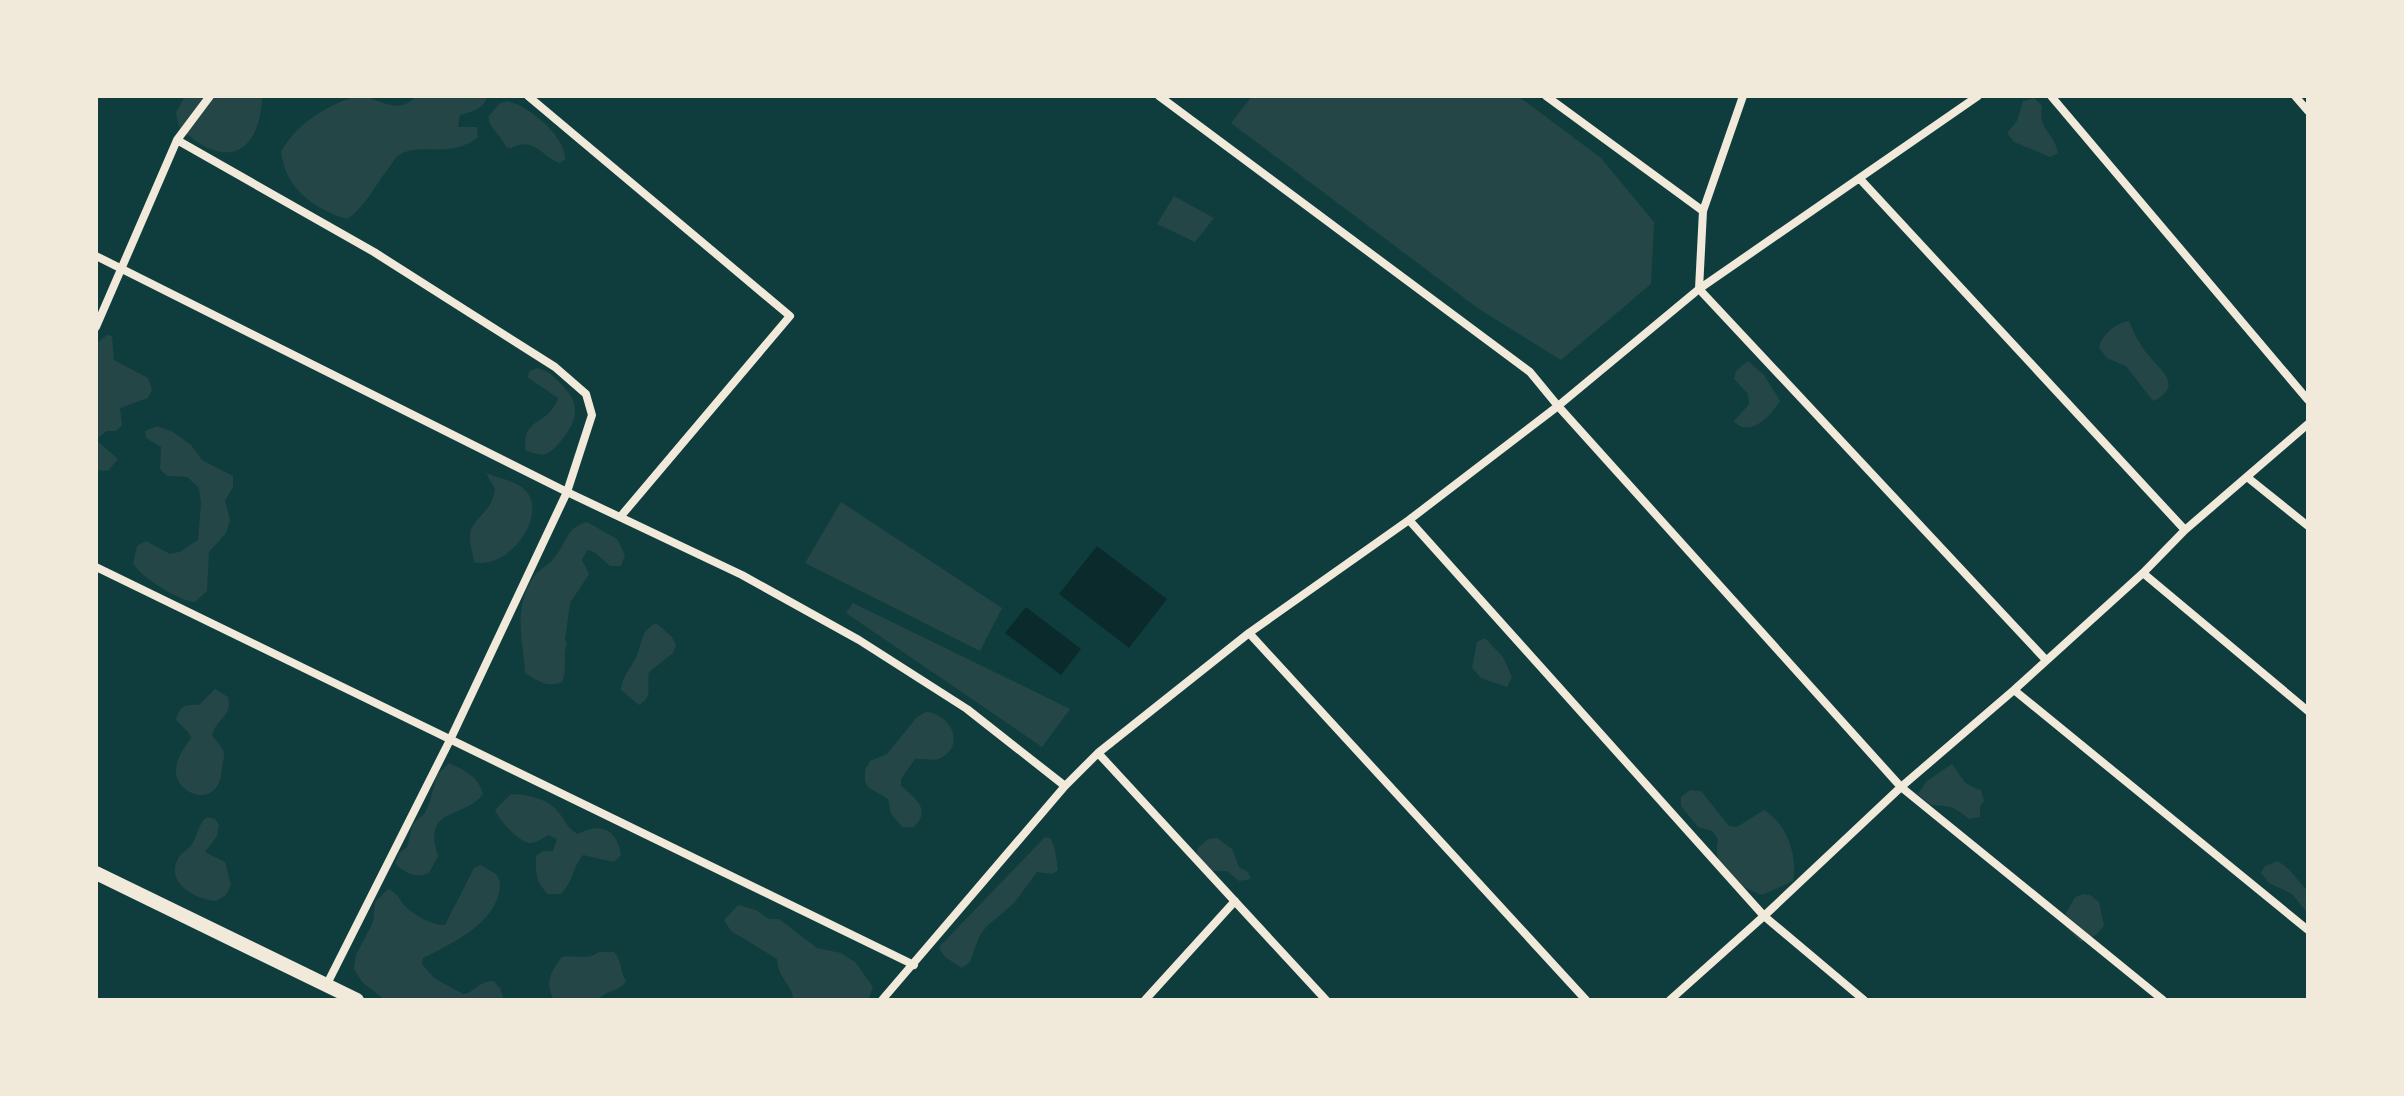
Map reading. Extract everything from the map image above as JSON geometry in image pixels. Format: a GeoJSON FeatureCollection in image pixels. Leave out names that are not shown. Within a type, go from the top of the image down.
{"type":"FeatureCollection","features":[{"type":"Feature","properties":{"kind":"street"},"geometry":{"type":"LineString","coordinates":[[96,327],[177,140],[210,96]]}},
{"type":"Feature","properties":{"kind":"street"},"geometry":{"type":"LineString","coordinates":[[528,96],[790,316],[621,516]]}},
{"type":"Feature","properties":{"kind":"street"},"geometry":{"type":"LineString","coordinates":[[1159,96],[1530,372],[1901,787],[2163,1000]]}},
{"type":"Feature","properties":{"kind":"street"},"geometry":{"type":"LineString","coordinates":[[1546,96],[1703,211]]}},
{"type":"Feature","properties":{"kind":"street"},"geometry":{"type":"LineString","coordinates":[[1743,96],[1703,211],[1699,289],[2045,659]]}},
{"type":"Feature","properties":{"kind":"street"},"geometry":{"type":"LineString","coordinates":[[882,1000],[1065,786],[1098,753],[1249,633],[1409,520],[1558,406],[1699,289],[1978,96]]}},
{"type":"Feature","properties":{"kind":"street"},"geometry":{"type":"LineString","coordinates":[[2051,96],[2308,400]]}},
{"type":"Feature","properties":{"kind":"street"},"geometry":{"type":"LineString","coordinates":[[2295,96],[2308,111]]}},
{"type":"Feature","properties":{"kind":"street"},"geometry":{"type":"LineString","coordinates":[[177,140],[374,252],[555,367],[586,394],[592,415],[567,492],[450,740],[327,984]]}},
{"type":"Feature","properties":{"kind":"street"},"geometry":{"type":"LineString","coordinates":[[1860,179],[2185,530]]}},
{"type":"Feature","properties":{"kind":"street"},"geometry":{"type":"LineString","coordinates":[[96,256],[567,492],[742,575],[859,640],[967,709],[1065,786]]}},
{"type":"Feature","properties":{"kind":"street"},"geometry":{"type":"LineString","coordinates":[[1670,1000],[1901,787],[2143,573],[2185,530],[2308,424]]}},
{"type":"Feature","properties":{"kind":"street"},"geometry":{"type":"LineString","coordinates":[[2247,477],[2308,526]]}},
{"type":"Feature","properties":{"kind":"street"},"geometry":{"type":"LineString","coordinates":[[1409,520],[1764,916],[1864,1000]]}},
{"type":"Feature","properties":{"kind":"street"},"geometry":{"type":"LineString","coordinates":[[96,567],[914,965]]}},
{"type":"Feature","properties":{"kind":"street"},"geometry":{"type":"LineString","coordinates":[[2143,573],[2308,711]]}},
{"type":"Feature","properties":{"kind":"street"},"geometry":{"type":"LineString","coordinates":[[1249,633],[1586,1000]]}},
{"type":"Feature","properties":{"kind":"street"},"geometry":{"type":"LineString","coordinates":[[2014,690],[2308,930]]}},
{"type":"Feature","properties":{"kind":"street"},"geometry":{"type":"LineString","coordinates":[[1098,753],[1326,1000]]}},
{"type":"Feature","properties":{"kind":"street"},"geometry":{"type":"LineString","coordinates":[[96,873],[357,1000]]}},
{"type":"Feature","properties":{"kind":"street"},"geometry":{"type":"LineString","coordinates":[[1145,1000],[1235,901]]}},
{"type":"Feature","properties":{"kind":"shaded area"},"geometry":{"type":"Polygon","coordinates":[[[185,96],[262,96],[260,117],[252,137],[238,150],[229,152],[201,144],[179,127],[176,113],[185,96]]]}},
{"type":"Feature","properties":{"kind":"shaded area"},"geometry":{"type":"Polygon","coordinates":[[[356,96],[395,106],[409,102],[416,96],[488,96],[480,107],[460,115],[458,127],[477,127],[478,137],[457,148],[408,151],[399,155],[365,201],[347,219],[323,209],[303,195],[288,176],[281,152],[295,133],[313,117],[356,96]]]}},
{"type":"Feature","properties":{"kind":"shaded area"},"geometry":{"type":"Polygon","coordinates":[[[1252,96],[1518,96],[1601,158],[1654,222],[1651,284],[1561,360],[1479,309],[1231,123],[1252,96]]]}},
{"type":"Feature","properties":{"kind":"shaded area"},"geometry":{"type":"Polygon","coordinates":[[[2034,98],[2042,106],[2042,121],[2058,153],[2050,157],[2014,142],[2007,133],[2017,121],[2023,101],[2034,98]]]}},
{"type":"Feature","properties":{"kind":"shaded area"},"geometry":{"type":"Polygon","coordinates":[[[507,101],[545,123],[560,142],[565,160],[560,163],[526,144],[506,147],[488,117],[499,104],[507,101]]]}},
{"type":"Feature","properties":{"kind":"shaded area"},"geometry":{"type":"Polygon","coordinates":[[[1174,196],[1214,218],[1195,242],[1157,224],[1174,196]]]}},
{"type":"Feature","properties":{"kind":"shaded area"},"geometry":{"type":"Polygon","coordinates":[[[2129,321],[2143,348],[2168,379],[2167,390],[2153,401],[2126,366],[2107,358],[2099,348],[2110,331],[2129,321]]]}},
{"type":"Feature","properties":{"kind":"shaded area"},"geometry":{"type":"Polygon","coordinates":[[[107,335],[112,336],[114,360],[148,378],[152,390],[148,398],[120,408],[122,425],[116,431],[107,431],[96,439],[96,344],[107,335]]]}},
{"type":"Feature","properties":{"kind":"shaded area"},"geometry":{"type":"Polygon","coordinates":[[[1748,361],[1764,375],[1780,401],[1765,419],[1746,428],[1734,421],[1749,404],[1748,394],[1734,379],[1736,371],[1748,361]]]}},
{"type":"Feature","properties":{"kind":"shaded area"},"geometry":{"type":"Polygon","coordinates":[[[537,368],[549,373],[565,388],[575,408],[573,421],[564,437],[548,453],[542,454],[526,451],[527,432],[554,407],[558,398],[527,377],[530,371],[537,368]]]}},
{"type":"Feature","properties":{"kind":"shaded area"},"geometry":{"type":"Polygon","coordinates":[[[157,426],[173,432],[191,445],[202,460],[233,476],[233,487],[225,501],[230,520],[226,533],[209,552],[207,591],[195,602],[160,587],[133,563],[137,546],[146,541],[170,554],[198,540],[199,488],[187,477],[167,476],[160,469],[161,447],[146,438],[145,431],[157,426]]]}},
{"type":"Feature","properties":{"kind":"shaded area"},"geometry":{"type":"Polygon","coordinates":[[[96,440],[118,459],[108,471],[96,470],[96,440]]]}},
{"type":"Feature","properties":{"kind":"shaded area"},"geometry":{"type":"Polygon","coordinates":[[[486,473],[522,487],[531,502],[532,514],[521,539],[511,550],[487,563],[474,562],[470,541],[471,529],[490,504],[495,489],[486,473]]]}},
{"type":"Feature","properties":{"kind":"shaded area"},"geometry":{"type":"Polygon","coordinates":[[[841,502],[1002,608],[980,651],[805,563],[841,502]]]}},
{"type":"Feature","properties":{"kind":"shaded area"},"geometry":{"type":"Polygon","coordinates":[[[587,522],[617,539],[625,555],[621,566],[610,566],[587,550],[582,560],[589,574],[570,603],[564,677],[562,682],[547,684],[525,673],[521,623],[523,599],[535,575],[552,560],[570,532],[587,522]]]}},
{"type":"Feature","properties":{"kind":"shaded area"},"geometry":{"type":"Polygon","coordinates":[[[1097,546],[1167,599],[1129,648],[1059,594],[1097,546]]]}},
{"type":"Feature","properties":{"kind":"shaded area"},"geometry":{"type":"Polygon","coordinates":[[[853,603],[1070,709],[1042,747],[846,613],[853,603]]]}},
{"type":"Feature","properties":{"kind":"shaded area"},"geometry":{"type":"Polygon","coordinates":[[[1026,607],[1081,649],[1061,675],[1005,633],[1026,607]]]}},
{"type":"Feature","properties":{"kind":"shaded area"},"geometry":{"type":"Polygon","coordinates":[[[656,623],[672,637],[676,645],[673,653],[649,672],[648,694],[639,705],[621,690],[622,685],[645,633],[656,623]]]}},
{"type":"Feature","properties":{"kind":"shaded area"},"geometry":{"type":"Polygon","coordinates":[[[1485,638],[1503,657],[1512,677],[1507,687],[1481,678],[1472,668],[1477,642],[1485,638]]]}},
{"type":"Feature","properties":{"kind":"shaded area"},"geometry":{"type":"Polygon","coordinates":[[[215,689],[228,697],[229,703],[212,735],[223,750],[224,757],[220,781],[214,790],[199,795],[191,793],[178,781],[177,763],[191,738],[176,720],[181,709],[199,705],[215,689]]]}},
{"type":"Feature","properties":{"kind":"shaded area"},"geometry":{"type":"Polygon","coordinates":[[[926,712],[948,723],[954,738],[953,745],[941,758],[915,759],[901,779],[901,786],[920,804],[922,815],[914,827],[902,827],[891,814],[888,799],[868,787],[865,770],[870,761],[887,754],[917,717],[926,712]]]}},
{"type":"Feature","properties":{"kind":"shaded area"},"geometry":{"type":"Polygon","coordinates":[[[449,763],[474,779],[483,794],[475,802],[440,821],[434,840],[438,856],[429,873],[411,874],[395,864],[399,853],[407,847],[413,824],[425,813],[437,775],[449,763]]]}},
{"type":"Feature","properties":{"kind":"shaded area"},"geometry":{"type":"Polygon","coordinates":[[[1952,764],[1966,783],[1981,790],[1984,801],[1980,806],[1980,817],[1969,819],[1952,808],[1931,805],[1918,794],[1927,781],[1952,764]]]}},
{"type":"Feature","properties":{"kind":"shaded area"},"geometry":{"type":"Polygon","coordinates":[[[1690,790],[1701,791],[1729,826],[1737,827],[1764,810],[1772,816],[1789,841],[1794,861],[1793,881],[1762,895],[1727,875],[1718,860],[1718,839],[1712,831],[1698,827],[1681,806],[1681,797],[1690,790]]]}},
{"type":"Feature","properties":{"kind":"shaded area"},"geometry":{"type":"Polygon","coordinates":[[[511,794],[550,804],[569,828],[578,834],[593,829],[606,830],[616,839],[621,855],[614,862],[583,855],[561,894],[548,894],[537,877],[536,856],[543,851],[553,851],[557,839],[548,835],[529,843],[509,830],[495,810],[511,794]]]}},
{"type":"Feature","properties":{"kind":"shaded area"},"geometry":{"type":"Polygon","coordinates":[[[207,817],[215,819],[219,825],[217,836],[205,852],[225,862],[231,885],[226,895],[216,901],[191,893],[178,882],[175,874],[179,857],[192,844],[207,817]]]}},
{"type":"Feature","properties":{"kind":"shaded area"},"geometry":{"type":"Polygon","coordinates":[[[1045,837],[1051,839],[1058,870],[1052,874],[1037,872],[1014,903],[986,927],[970,962],[962,968],[945,957],[939,948],[942,944],[1045,837]]]}},
{"type":"Feature","properties":{"kind":"shaded area"},"geometry":{"type":"Polygon","coordinates":[[[1217,838],[1232,849],[1239,867],[1248,872],[1251,879],[1239,881],[1227,871],[1205,871],[1199,863],[1197,849],[1208,839],[1217,838]]]}},
{"type":"Feature","properties":{"kind":"shaded area"},"geometry":{"type":"Polygon","coordinates":[[[2277,861],[2308,891],[2308,914],[2292,894],[2269,883],[2261,873],[2265,866],[2277,861]]]}},
{"type":"Feature","properties":{"kind":"shaded area"},"geometry":{"type":"Polygon","coordinates":[[[481,865],[496,874],[500,882],[493,908],[473,929],[423,958],[422,964],[434,978],[463,994],[493,981],[500,988],[504,1000],[385,1000],[362,982],[354,969],[356,955],[373,922],[375,902],[388,889],[415,914],[445,925],[474,868],[481,865]]]}},
{"type":"Feature","properties":{"kind":"shaded area"},"geometry":{"type":"Polygon","coordinates":[[[2083,894],[2099,902],[2104,926],[2096,935],[2081,942],[2066,927],[2065,915],[2075,897],[2083,894]]]}},
{"type":"Feature","properties":{"kind":"shaded area"},"geometry":{"type":"Polygon","coordinates":[[[738,905],[756,910],[769,919],[779,919],[817,948],[841,953],[856,963],[873,987],[868,1000],[793,1000],[777,959],[731,931],[724,920],[738,905]]]}},
{"type":"Feature","properties":{"kind":"shaded area"},"geometry":{"type":"Polygon","coordinates":[[[599,952],[614,952],[617,955],[626,981],[623,985],[598,1000],[554,1000],[549,988],[550,977],[562,957],[586,957],[599,952]]]}}]}
